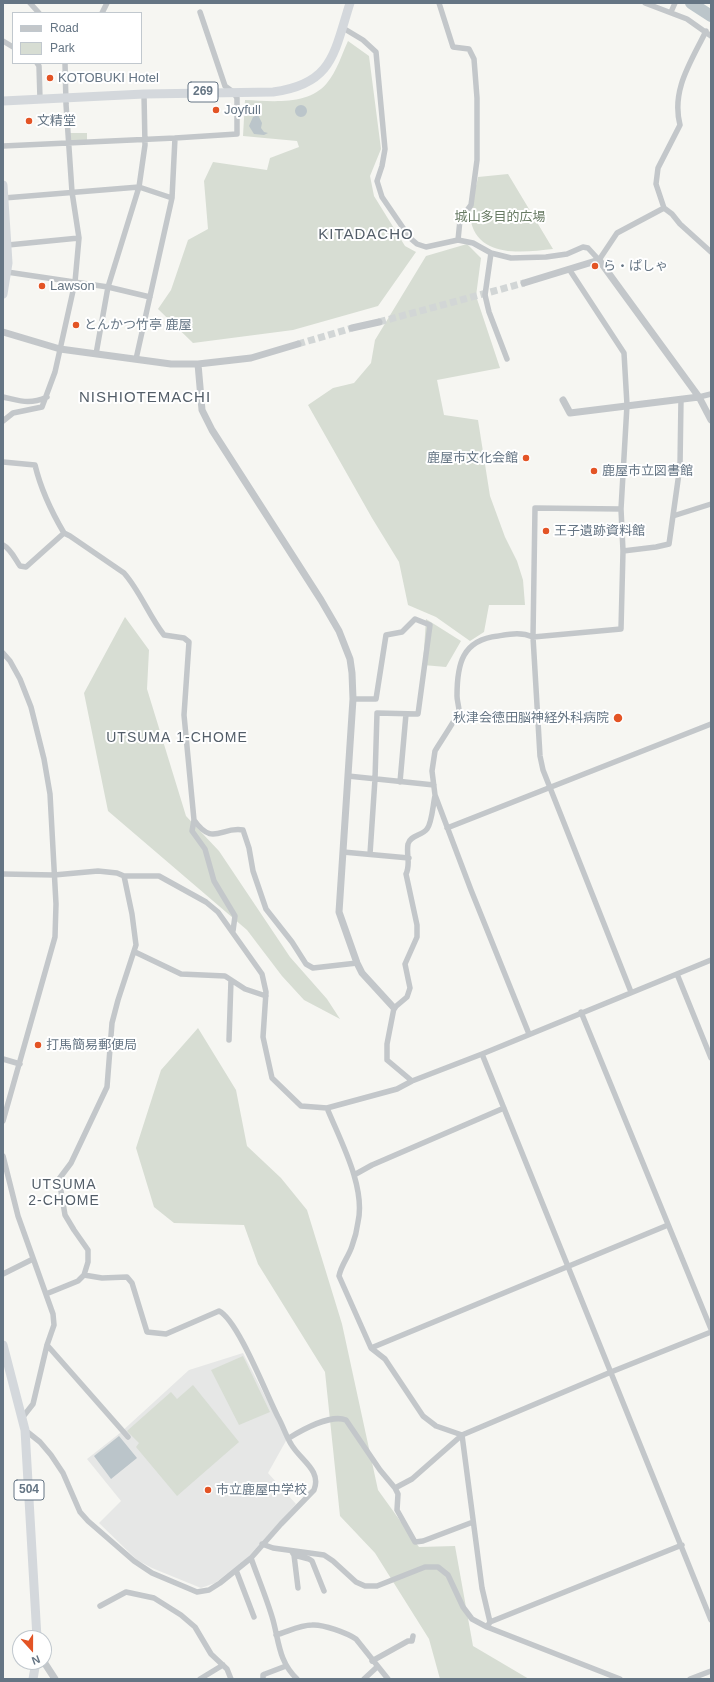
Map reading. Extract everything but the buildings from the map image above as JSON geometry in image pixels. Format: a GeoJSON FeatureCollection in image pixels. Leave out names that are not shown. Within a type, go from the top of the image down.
{"type":"FeatureCollection","features":[{"type":"Feature","properties":{"kind":"highway","name":"269"},"geometry":{"type":"LineString","coordinates":[[3,101],[144,94],[273,92],[290,90],[308,83],[323,71],[331,58],[350,3]]}},
{"type":"Feature","properties":{"kind":"highway"},"geometry":{"type":"LineString","coordinates":[[3,185],[8,246],[8,272],[3,294]]}},
{"type":"Feature","properties":{"kind":"highway","name":"504"},"geometry":{"type":"LineString","coordinates":[[3,1345],[25,1430],[37,1630]]}},
{"type":"Feature","properties":{"kind":"street"},"geometry":{"type":"LineString","coordinates":[[30,3],[38,12]]}},
{"type":"Feature","properties":{"kind":"street"},"geometry":{"type":"LineString","coordinates":[[102,12],[107,3]]}},
{"type":"Feature","properties":{"kind":"street"},"geometry":{"type":"LineString","coordinates":[[439,3],[442,17],[453,47],[469,49],[474,59],[477,98],[477,160],[471,205],[460,220],[458,240]]}},
{"type":"Feature","properties":{"kind":"street"},"geometry":{"type":"LineString","coordinates":[[645,3],[687,19],[711,36]]}},
{"type":"Feature","properties":{"kind":"street"},"geometry":{"type":"LineString","coordinates":[[671,12],[675,3]]}},
{"type":"Feature","properties":{"kind":"street"},"geometry":{"type":"LineString","coordinates":[[3,146],[237,134],[237,98],[233,92],[225,86],[200,12]]}},
{"type":"Feature","properties":{"kind":"street"},"geometry":{"type":"LineString","coordinates":[[342,28],[363,40],[376,52],[385,149],[382,166],[377,181],[382,197],[410,238],[417,244],[426,247],[458,240],[473,243],[492,253],[511,258],[546,257],[567,254],[583,247],[588,248],[599,260],[699,397],[711,420]]}},
{"type":"Feature","properties":{"kind":"street"},"geometry":{"type":"LineString","coordinates":[[706,31],[680,87],[677,112],[680,125],[658,168],[656,184],[664,208],[711,252]]}},
{"type":"Feature","properties":{"kind":"street"},"geometry":{"type":"LineString","coordinates":[[3,41],[12,46]]}},
{"type":"Feature","properties":{"kind":"street"},"geometry":{"type":"LineString","coordinates":[[38,64],[40,99]]}},
{"type":"Feature","properties":{"kind":"street"},"geometry":{"type":"LineString","coordinates":[[3,421],[13,413],[42,407],[60,349],[75,282],[79,238],[72,192],[65,64]]}},
{"type":"Feature","properties":{"kind":"street"},"geometry":{"type":"LineString","coordinates":[[96,354],[108,287],[139,187],[146,139],[144,94]]}},
{"type":"Feature","properties":{"kind":"street"},"geometry":{"type":"LineString","coordinates":[[136,359],[172,198],[175,138]]}},
{"type":"Feature","properties":{"kind":"street"},"geometry":{"type":"LineString","coordinates":[[4,198],[139,187],[172,198]]}},
{"type":"Feature","properties":{"kind":"street"},"geometry":{"type":"LineString","coordinates":[[524,283],[599,260],[617,233],[664,208]]}},
{"type":"Feature","properties":{"kind":"street"},"geometry":{"type":"LineString","coordinates":[[8,246],[79,238]]}},
{"type":"Feature","properties":{"kind":"street"},"geometry":{"type":"LineString","coordinates":[[492,253],[485,296],[489,312],[507,359]]}},
{"type":"Feature","properties":{"kind":"street"},"geometry":{"type":"LineString","coordinates":[[529,1034],[446,828],[435,796],[432,771],[435,751],[458,712],[457,696],[459,668],[465,652],[471,644],[494,636],[524,633],[533,637],[621,629],[623,551],[621,508],[627,405],[624,353],[569,269]]}},
{"type":"Feature","properties":{"kind":"street"},"geometry":{"type":"LineString","coordinates":[[8,272],[108,287],[150,297]]}},
{"type":"Feature","properties":{"kind":"street"},"geometry":{"type":"LineString","coordinates":[[352,328],[378,322]]}},
{"type":"Feature","properties":{"kind":"street"},"geometry":{"type":"LineString","coordinates":[[3,332],[60,349],[171,364],[198,364],[251,358],[298,344]]}},
{"type":"Feature","properties":{"kind":"street"},"geometry":{"type":"LineString","coordinates":[[198,364],[202,410],[212,430],[316,593],[338,631],[350,659],[353,699],[339,912],[357,963],[362,972],[394,1008]]}},
{"type":"Feature","properties":{"kind":"street"},"geometry":{"type":"LineString","coordinates":[[563,400],[570,413],[699,397],[711,394]]}},
{"type":"Feature","properties":{"kind":"street"},"geometry":{"type":"LineString","coordinates":[[3,397],[36,402],[46,396]]}},
{"type":"Feature","properties":{"kind":"street"},"geometry":{"type":"LineString","coordinates":[[623,551],[669,544],[680,466],[681,399]]}},
{"type":"Feature","properties":{"kind":"street"},"geometry":{"type":"LineString","coordinates":[[3,462],[35,465],[41,488],[53,515],[64,533],[124,573],[130,580],[155,624],[164,635],[184,638],[189,642],[184,716],[194,820],[192,831],[206,849],[214,881],[235,916],[233,931]]}},
{"type":"Feature","properties":{"kind":"street"},"geometry":{"type":"LineString","coordinates":[[673,516],[711,504]]}},
{"type":"Feature","properties":{"kind":"street"},"geometry":{"type":"LineString","coordinates":[[621,508],[535,508],[533,637],[540,756],[543,770],[631,992]]}},
{"type":"Feature","properties":{"kind":"street"},"geometry":{"type":"LineString","coordinates":[[3,545],[7,547],[20,566],[26,567],[64,533]]}},
{"type":"Feature","properties":{"kind":"street"},"geometry":{"type":"LineString","coordinates":[[353,699],[376,699],[386,635],[402,632],[416,619],[430,625],[418,714],[377,713],[375,779],[370,854]]}},
{"type":"Feature","properties":{"kind":"street"},"geometry":{"type":"LineString","coordinates":[[3,653],[10,661],[20,679],[31,707],[42,752],[50,794],[56,904],[55,937],[3,1121]]}},
{"type":"Feature","properties":{"kind":"street"},"geometry":{"type":"LineString","coordinates":[[400,782],[406,714]]}},
{"type":"Feature","properties":{"kind":"street"},"geometry":{"type":"LineString","coordinates":[[446,828],[711,724]]}},
{"type":"Feature","properties":{"kind":"street"},"geometry":{"type":"LineString","coordinates":[[348,776],[434,785]]}},
{"type":"Feature","properties":{"kind":"street"},"geometry":{"type":"LineString","coordinates":[[412,1081],[387,1060],[387,1044],[394,1008],[407,997],[409,992],[410,988],[406,964],[417,937],[417,925],[406,874],[409,868],[408,842],[412,837],[421,835],[428,828],[435,796]]}},
{"type":"Feature","properties":{"kind":"street"},"geometry":{"type":"LineString","coordinates":[[194,820],[204,831],[215,835],[236,828],[243,830],[249,848],[252,871],[266,909],[292,942],[306,964],[313,968],[357,963]]}},
{"type":"Feature","properties":{"kind":"street"},"geometry":{"type":"LineString","coordinates":[[343,852],[409,858]]}},
{"type":"Feature","properties":{"kind":"street"},"geometry":{"type":"LineString","coordinates":[[3,874],[54,875],[98,871],[117,873],[124,876],[159,876],[206,902],[218,912],[233,931],[262,974],[265,981],[266,996],[263,1037],[272,1078],[301,1106],[327,1108],[396,1089],[412,1081],[482,1054],[581,1012],[711,960]]}},
{"type":"Feature","properties":{"kind":"street"},"geometry":{"type":"LineString","coordinates":[[46,1294],[69,1285],[84,1275],[88,1262],[88,1250],[65,1215],[59,1179],[71,1163],[107,1087],[112,1023],[136,945],[132,914],[124,876]]}},
{"type":"Feature","properties":{"kind":"street"},"geometry":{"type":"LineString","coordinates":[[135,952],[181,974],[225,976],[245,989],[266,996]]}},
{"type":"Feature","properties":{"kind":"street"},"geometry":{"type":"LineString","coordinates":[[677,974],[711,1058]]}},
{"type":"Feature","properties":{"kind":"street"},"geometry":{"type":"LineString","coordinates":[[229,1040],[231,980]]}},
{"type":"Feature","properties":{"kind":"street"},"geometry":{"type":"LineString","coordinates":[[395,1488],[412,1479],[462,1435],[711,1330],[581,1012]]}},
{"type":"Feature","properties":{"kind":"street"},"geometry":{"type":"LineString","coordinates":[[482,1054],[682,1545],[711,1620]]}},
{"type":"Feature","properties":{"kind":"street"},"geometry":{"type":"LineString","coordinates":[[3,1059],[20,1064]]}},
{"type":"Feature","properties":{"kind":"street"},"geometry":{"type":"LineString","coordinates":[[327,1108],[354,1175],[360,1196],[360,1213],[352,1246],[340,1270],[339,1276],[370,1348],[385,1359],[423,1416],[436,1426],[462,1435]]}},
{"type":"Feature","properties":{"kind":"street"},"geometry":{"type":"LineString","coordinates":[[354,1175],[372,1165],[504,1108]]}},
{"type":"Feature","properties":{"kind":"street"},"geometry":{"type":"LineString","coordinates":[[3,1156],[18,1216],[53,1314],[54,1325],[47,1345],[33,1404],[22,1418]]}},
{"type":"Feature","properties":{"kind":"street"},"geometry":{"type":"LineString","coordinates":[[370,1348],[668,1225]]}},
{"type":"Feature","properties":{"kind":"street"},"geometry":{"type":"LineString","coordinates":[[3,1274],[33,1259]]}},
{"type":"Feature","properties":{"kind":"street"},"geometry":{"type":"LineString","coordinates":[[25,1430],[40,1442],[51,1455],[62,1473],[80,1512],[123,1552],[152,1573],[197,1592],[209,1590],[251,1558],[262,1544],[314,1490],[317,1484],[315,1473],[291,1445],[289,1438],[239,1336],[225,1314],[220,1311],[211,1314],[166,1334],[147,1332],[132,1284],[127,1277],[102,1278],[84,1275]]}},
{"type":"Feature","properties":{"kind":"street"},"geometry":{"type":"LineString","coordinates":[[47,1345],[128,1437]]}},
{"type":"Feature","properties":{"kind":"street"},"geometry":{"type":"LineString","coordinates":[[289,1438],[304,1429],[336,1418],[346,1420],[380,1470],[395,1488],[398,1494],[397,1510],[415,1542],[423,1541],[473,1522]]}},
{"type":"Feature","properties":{"kind":"street"},"geometry":{"type":"LineString","coordinates":[[462,1435],[488,1625]]}},
{"type":"Feature","properties":{"kind":"street"},"geometry":{"type":"LineString","coordinates":[[262,1544],[293,1553],[312,1561],[324,1591]]}},
{"type":"Feature","properties":{"kind":"street"},"geometry":{"type":"LineString","coordinates":[[488,1625],[682,1545]]}},
{"type":"Feature","properties":{"kind":"street"},"geometry":{"type":"LineString","coordinates":[[293,1553],[324,1555],[333,1561],[356,1582],[365,1586],[376,1586],[425,1567],[438,1567],[448,1575],[463,1607],[472,1619],[620,1679]]}},
{"type":"Feature","properties":{"kind":"street"},"geometry":{"type":"LineString","coordinates":[[293,1553],[298,1588]]}},
{"type":"Feature","properties":{"kind":"street"},"geometry":{"type":"LineString","coordinates":[[251,1558],[273,1621],[279,1649],[286,1666],[297,1679]]}},
{"type":"Feature","properties":{"kind":"street"},"geometry":{"type":"LineString","coordinates":[[236,1570],[254,1617]]}},
{"type":"Feature","properties":{"kind":"street"},"geometry":{"type":"LineString","coordinates":[[100,1606],[126,1592],[154,1598],[181,1615],[195,1627],[210,1654],[227,1669],[231,1679]]}},
{"type":"Feature","properties":{"kind":"street"},"geometry":{"type":"LineString","coordinates":[[276,1635],[310,1625],[316,1625],[350,1635],[356,1639],[372,1661],[388,1679]]}},
{"type":"Feature","properties":{"kind":"street"},"geometry":{"type":"LineString","coordinates":[[372,1661],[412,1641],[413,1636]]}},
{"type":"Feature","properties":{"kind":"street"},"geometry":{"type":"LineString","coordinates":[[200,1679],[223,1665]]}},
{"type":"Feature","properties":{"kind":"street"},"geometry":{"type":"LineString","coordinates":[[263,1679],[265,1674],[286,1666]]}},
{"type":"Feature","properties":{"kind":"street"},"geometry":{"type":"LineString","coordinates":[[364,1679],[377,1667]]}},
{"type":"Feature","properties":{"kind":"street"},"geometry":{"type":"LineString","coordinates":[[49,1670],[55,1679]]}},
{"type":"Feature","properties":{"kind":"street"},"geometry":{"type":"LineString","coordinates":[[690,1679],[711,1672]]}},
{"type":"Feature","properties":{"kind":"street"},"geometry":{"type":"LineString","coordinates":[[704,1679],[711,1672]]}},
{"type":"Feature","properties":{"kind":"shaded area"},"geometry":{"type":"Polygon","coordinates":[[[299,105],[303,105],[307,111],[303,117],[299,117],[295,113],[295,109],[299,105]]]}},
{"type":"Feature","properties":{"kind":"shaded area"},"geometry":{"type":"Polygon","coordinates":[[[258,115],[262,123],[261,128],[264,132],[268,133],[264,135],[254,134],[249,126],[253,117],[258,115]]]}},
{"type":"Feature","properties":{"kind":"shaded area"},"geometry":{"type":"Polygon","coordinates":[[[243,1353],[287,1439],[268,1473],[296,1504],[248,1557],[215,1583],[201,1588],[152,1568],[137,1560],[99,1523],[121,1501],[87,1459],[120,1433],[189,1370],[243,1353]]]}},
{"type":"Feature","properties":{"kind":"shaded area"},"geometry":{"type":"Polygon","coordinates":[[[119,1436],[137,1458],[111,1479],[94,1456],[119,1436]]]}},
{"type":"Feature","properties":{"kind":"green space"},"geometry":{"type":"Polygon","coordinates":[[[348,41],[369,56],[381,149],[370,176],[374,196],[405,246],[416,252],[378,306],[293,330],[193,343],[158,309],[171,290],[188,240],[208,229],[204,181],[213,162],[267,170],[270,158],[299,147],[297,141],[243,136],[245,100],[277,101],[300,99],[310,96],[327,83],[334,73],[348,41]]]}},
{"type":"Feature","properties":{"kind":"green space"},"geometry":{"type":"Polygon","coordinates":[[[70,133],[87,133],[87,140],[71,141],[70,133]]]}},
{"type":"Feature","properties":{"kind":"green space","name":"城山多目的広場"},"geometry":{"type":"Polygon","coordinates":[[[508,174],[553,249],[517,252],[494,248],[484,242],[476,234],[471,222],[470,211],[478,177],[508,174]]]}},
{"type":"Feature","properties":{"kind":"green space"},"geometry":{"type":"Polygon","coordinates":[[[467,244],[481,258],[476,296],[500,368],[437,380],[444,415],[478,420],[490,496],[505,537],[517,561],[523,580],[525,605],[489,605],[484,632],[470,641],[436,617],[408,605],[399,562],[372,518],[308,405],[333,388],[354,383],[371,363],[375,340],[426,256],[467,244]]]}},
{"type":"Feature","properties":{"kind":"green space"},"geometry":{"type":"Polygon","coordinates":[[[125,617],[149,650],[147,689],[186,816],[219,851],[290,957],[327,999],[340,1019],[304,1000],[282,976],[247,930],[108,811],[84,693],[125,617]]]}},
{"type":"Feature","properties":{"kind":"green space"},"geometry":{"type":"Polygon","coordinates":[[[426,619],[461,641],[446,667],[423,665],[426,619]]]}},
{"type":"Feature","properties":{"kind":"green space"},"geometry":{"type":"Polygon","coordinates":[[[198,1028],[236,1090],[247,1146],[281,1178],[307,1210],[342,1324],[378,1490],[419,1547],[455,1546],[473,1646],[529,1679],[440,1679],[429,1639],[375,1553],[340,1516],[325,1372],[258,1264],[244,1225],[174,1223],[154,1207],[136,1148],[161,1070],[198,1028]]]}},
{"type":"Feature","properties":{"kind":"green space"},"geometry":{"type":"Polygon","coordinates":[[[243,1356],[270,1412],[239,1425],[211,1370],[243,1356]]]}},
{"type":"Feature","properties":{"kind":"green space"},"geometry":{"type":"Polygon","coordinates":[[[193,1385],[239,1442],[177,1496],[136,1447],[139,1443],[127,1431],[171,1392],[177,1399],[193,1385]]]}},
{"type":"Feature","properties":{"kind":"waterway"},"geometry":{"type":"LineString","coordinates":[[691,3],[711,16]]}},
{"type":"Feature","properties":{"kind":"tunnel"},"geometry":{"type":"LineString","coordinates":[[379,322],[524,283]]}},
{"type":"Feature","properties":{"kind":"tunnel"},"geometry":{"type":"LineString","coordinates":[[298,344],[352,328]]}},
{"type":"Feature","properties":{"kind":"place","name":"KOTOBUKI Hotel"},"geometry":{"type":"Point","coordinates":[50,78]}},
{"type":"Feature","properties":{"kind":"place","name":"Joyfull"},"geometry":{"type":"Point","coordinates":[216,110]}},
{"type":"Feature","properties":{"kind":"place","name":"文精堂"},"geometry":{"type":"Point","coordinates":[29,121]}},
{"type":"Feature","properties":{"kind":"place","name":"ら・ぱしゃ"},"geometry":{"type":"Point","coordinates":[595,266]}},
{"type":"Feature","properties":{"kind":"place","name":"Lawson"},"geometry":{"type":"Point","coordinates":[42,286]}},
{"type":"Feature","properties":{"kind":"place","name":"とんかつ竹亭 鹿屋"},"geometry":{"type":"Point","coordinates":[76,325]}},
{"type":"Feature","properties":{"kind":"place","name":"鹿屋市文化会館"},"geometry":{"type":"Point","coordinates":[526,458]}},
{"type":"Feature","properties":{"kind":"place","name":"鹿屋市立図書館"},"geometry":{"type":"Point","coordinates":[594,471]}},
{"type":"Feature","properties":{"kind":"place","name":"王子遺跡資料館"},"geometry":{"type":"Point","coordinates":[546,531]}},
{"type":"Feature","properties":{"kind":"place","name":"秋津会徳田脳神経外科病院"},"geometry":{"type":"Point","coordinates":[618,718]}},
{"type":"Feature","properties":{"kind":"place","name":"打馬簡易郵便局"},"geometry":{"type":"Point","coordinates":[38,1045]}},
{"type":"Feature","properties":{"kind":"place","name":"市立鹿屋中学校"},"geometry":{"type":"Point","coordinates":[208,1490]}},
{"type":"Feature","properties":{"kind":"district","name":"KITADACHO"},"geometry":{"type":"Point","coordinates":[366,235]}},
{"type":"Feature","properties":{"kind":"district","name":"NISHIOTEMACHI"},"geometry":{"type":"Point","coordinates":[145,398]}},
{"type":"Feature","properties":{"kind":"district","name":"UTSUMA 1-CHOME"},"geometry":{"type":"Point","coordinates":[177,738]}},
{"type":"Feature","properties":{"kind":"district","name":"UTSUMA 2-CHOME"},"geometry":{"type":"Point","coordinates":[64,1194]}}]}
